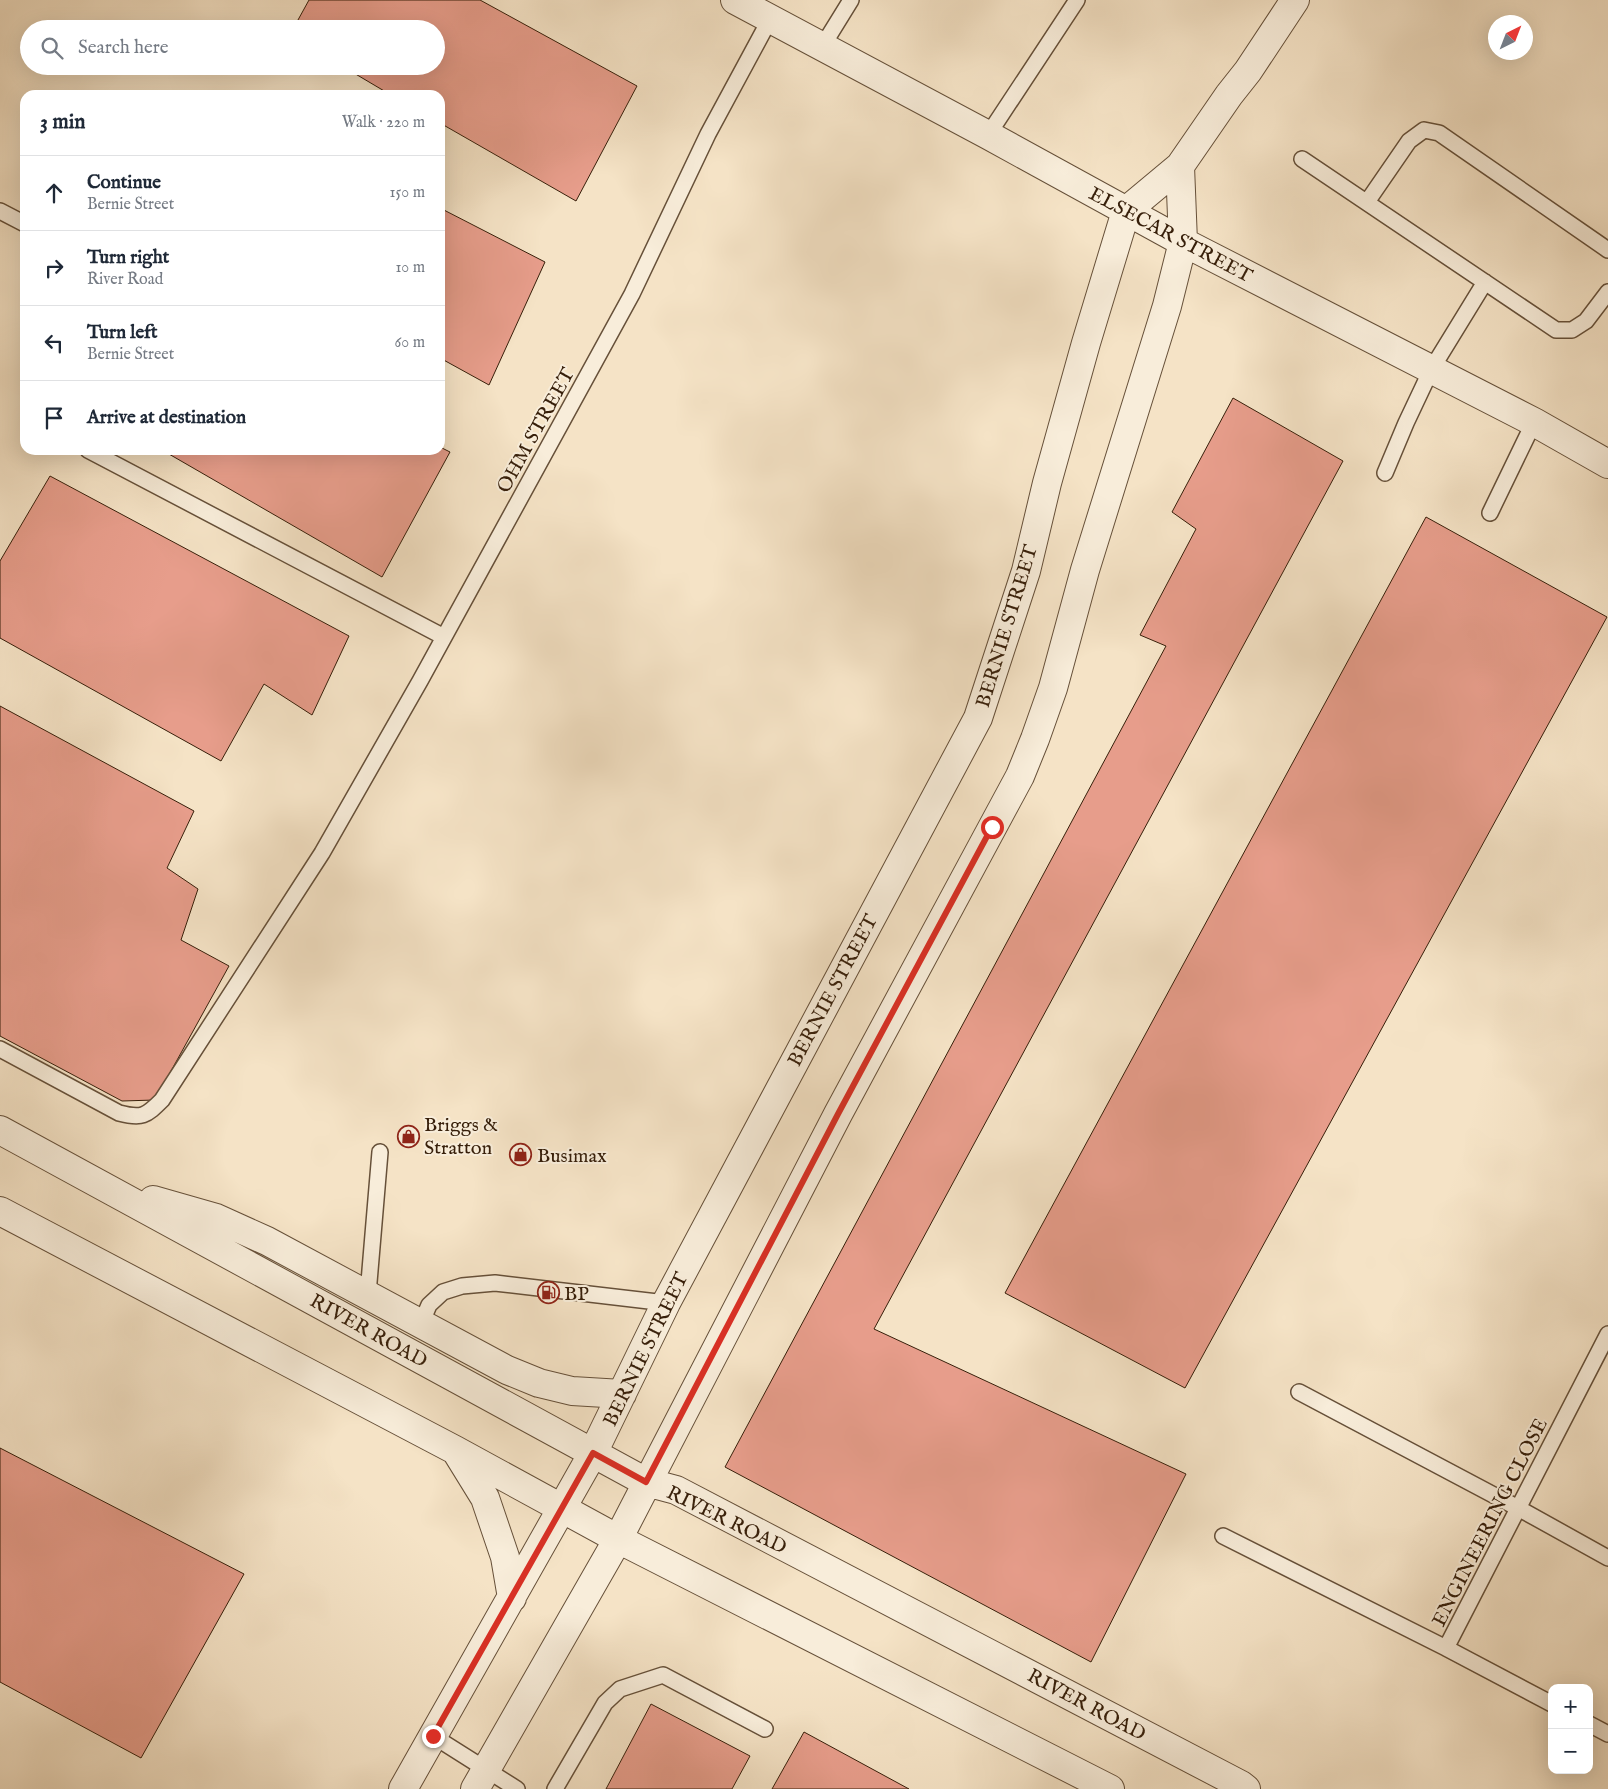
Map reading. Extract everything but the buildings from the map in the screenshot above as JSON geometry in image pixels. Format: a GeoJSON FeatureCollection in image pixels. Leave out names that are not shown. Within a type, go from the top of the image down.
{"type":"FeatureCollection","features":[{"type":"Feature","properties":{"kind":"street","name":"ELSECAR STREET"},"geometry":{"type":"LineString","coordinates":[[735,0],[1183,242],[1534,422],[1608,464]]}},
{"type":"Feature","properties":{"kind":"street"},"geometry":{"type":"LineString","coordinates":[[1126,211],[1180,166],[1229,95],[1248,72],[1295,0]]}},
{"type":"Feature","properties":{"kind":"street"},"geometry":{"type":"LineString","coordinates":[[481,1779],[618,1539],[838,1114],[1020,776],[1053,688],[1085,570],[1167,306],[1183,242],[1180,166]]}},
{"type":"Feature","properties":{"kind":"street","name":"BERNIE STREET"},"geometry":{"type":"LineString","coordinates":[[403,1789],[593,1453],[666,1303],[978,718],[1026,571],[1047,483],[1126,211]]}},
{"type":"Feature","properties":{"kind":"street","name":"RIVER ROAD"},"geometry":{"type":"LineString","coordinates":[[0,1130],[117,1192],[646,1482],[676,1490],[1223,1775],[1246,1789]]}},
{"type":"Feature","properties":{"kind":"street"},"geometry":{"type":"LineString","coordinates":[[117,1192],[171,1204],[216,1218],[267,1241],[507,1370],[539,1382],[572,1391],[622,1394]]}},
{"type":"Feature","properties":{"kind":"street"},"geometry":{"type":"LineString","coordinates":[[0,1210],[455,1450],[618,1539],[1110,1789]]}},
{"type":"Feature","properties":{"kind":"street"},"geometry":{"type":"LineString","coordinates":[[455,1450],[485,1498],[505,1557],[512,1598]]}},
{"type":"Feature","properties":{"kind":"lane"},"geometry":{"type":"LineString","coordinates":[[822,47],[851,0]]}},
{"type":"Feature","properties":{"kind":"lane"},"geometry":{"type":"LineString","coordinates":[[988,135],[1077,0]]}},
{"type":"Feature","properties":{"kind":"lane","name":"OHM STREET"},"geometry":{"type":"LineString","coordinates":[[0,1050],[119,1113],[135,1117],[149,1113],[162,1100],[322,853],[420,681],[632,294],[708,134],[770,20]]}},
{"type":"Feature","properties":{"kind":"lane"},"geometry":{"type":"LineString","coordinates":[[1367,202],[1409,141],[1424,130],[1439,132],[1608,250]]}},
{"type":"Feature","properties":{"kind":"lane"},"geometry":{"type":"LineString","coordinates":[[1302,159],[1556,330],[1572,330],[1586,321],[1608,292]]}},
{"type":"Feature","properties":{"kind":"lane"},"geometry":{"type":"LineString","coordinates":[[0,211],[20,221]]}},
{"type":"Feature","properties":{"kind":"lane"},"geometry":{"type":"LineString","coordinates":[[1385,473],[1431,370],[1485,282]]}},
{"type":"Feature","properties":{"kind":"lane"},"geometry":{"type":"LineString","coordinates":[[1490,513],[1534,422]]}},
{"type":"Feature","properties":{"kind":"lane"},"geometry":{"type":"LineString","coordinates":[[98,455],[444,637]]}},
{"type":"Feature","properties":{"kind":"lane"},"geometry":{"type":"LineString","coordinates":[[368,1294],[380,1152]]}},
{"type":"Feature","properties":{"kind":"lane"},"geometry":{"type":"LineString","coordinates":[[421,1324],[429,1306],[443,1292],[462,1286],[495,1283],[666,1303]]}},
{"type":"Feature","properties":{"kind":"lane","name":"ENGINEERING CLOSE"},"geometry":{"type":"LineString","coordinates":[[1548,1702],[1446,1648],[1608,1334]]}},
{"type":"Feature","properties":{"kind":"lane"},"geometry":{"type":"LineString","coordinates":[[1299,1392],[1608,1558]]}},
{"type":"Feature","properties":{"kind":"lane"},"geometry":{"type":"LineString","coordinates":[[1223,1536],[1446,1648]]}},
{"type":"Feature","properties":{"kind":"lane"},"geometry":{"type":"LineString","coordinates":[[555,1789],[604,1703],[620,1688],[645,1680],[663,1675],[765,1729]]}},
{"type":"Feature","properties":{"kind":"lane"},"geometry":{"type":"LineString","coordinates":[[1593,1726],[1608,1734]]}},
{"type":"Feature","properties":{"kind":"lane"},"geometry":{"type":"LineString","coordinates":[[433,1736],[481,1779],[517,1789]]}},
{"type":"Feature","properties":{"kind":"place","name":"Briggs & Stratton"},"geometry":{"type":"Point","coordinates":[408,1136]}},
{"type":"Feature","properties":{"kind":"place","name":"Busimax"},"geometry":{"type":"Point","coordinates":[521,1155]}},
{"type":"Feature","properties":{"kind":"place","name":"BP"},"geometry":{"type":"Point","coordinates":[548,1293]}},
{"type":"Feature","properties":{"kind":"route"},"geometry":{"type":"LineString","coordinates":[[433,1736],[593,1453],[646,1482],[838,1114],[992,827]]}}]}
